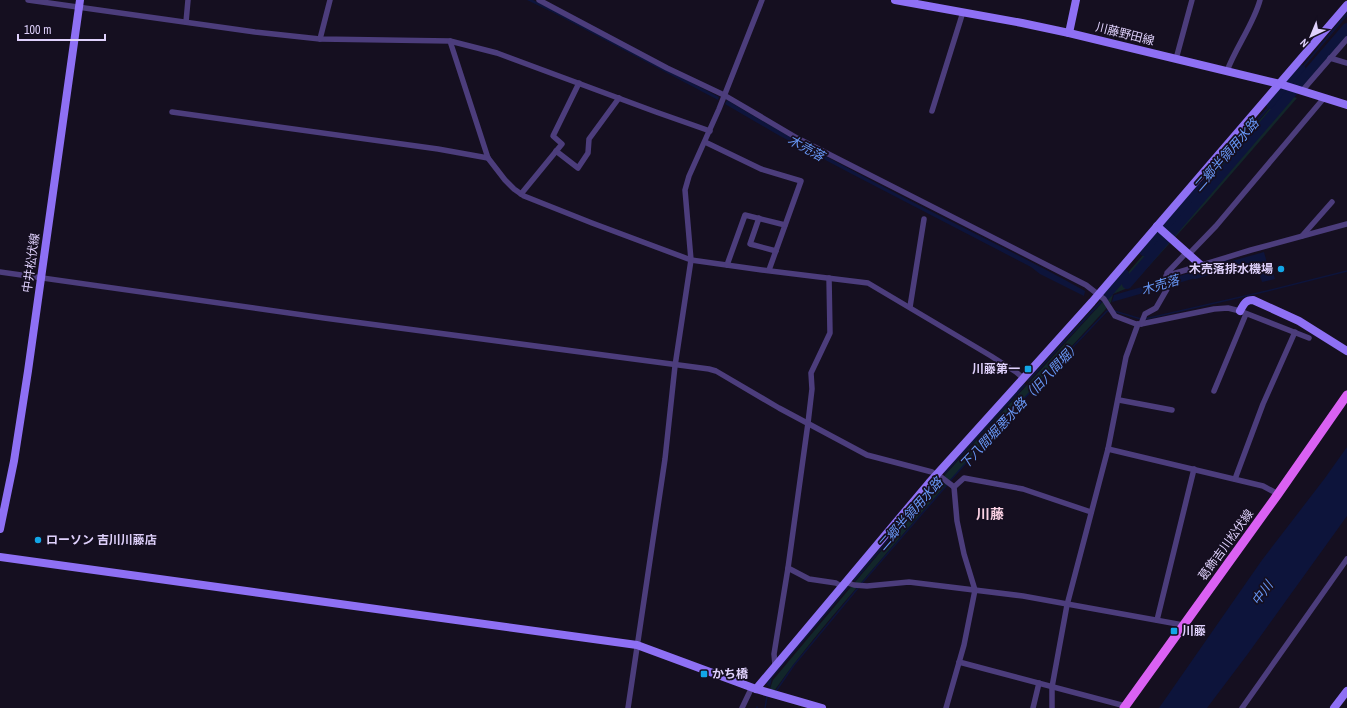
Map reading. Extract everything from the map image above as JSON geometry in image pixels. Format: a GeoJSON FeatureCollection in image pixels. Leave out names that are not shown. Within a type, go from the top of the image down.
{"type":"FeatureCollection","features":[{"type":"Feature","properties":{"kind":"main road","name":"葛飾吉川松伏線"},"geometry":{"type":"LineString","coordinates":[[1124,707],[1278,494],[1347,394]]}},
{"type":"Feature","properties":{"kind":"street"},"geometry":{"type":"LineString","coordinates":[[28,0],[79,3],[186,22],[255,32],[320,39],[450,41],[497,53],[710,131]]}},
{"type":"Feature","properties":{"kind":"street"},"geometry":{"type":"LineString","coordinates":[[186,22],[188,0]]}},
{"type":"Feature","properties":{"kind":"street"},"geometry":{"type":"LineString","coordinates":[[320,39],[330,0]]}},
{"type":"Feature","properties":{"kind":"street"},"geometry":{"type":"LineString","coordinates":[[539,0],[668,68],[724,95],[797,138],[1086,285],[1101,297],[1115,316],[1139,324],[1214,309],[1228,308],[1243,312],[1309,338]]}},
{"type":"Feature","properties":{"kind":"street"},"geometry":{"type":"LineString","coordinates":[[628,708],[665,459],[675,366],[691,260],[685,190],[689,176],[710,131],[762,0]]}},
{"type":"Feature","properties":{"kind":"street","name":"川藤野田線"},"geometry":{"type":"LineString","coordinates":[[895,0],[1069,33],[1228,71],[1282,85],[1347,105]]}},
{"type":"Feature","properties":{"kind":"street"},"geometry":{"type":"LineString","coordinates":[[1069,33],[1076,0]]}},
{"type":"Feature","properties":{"kind":"street"},"geometry":{"type":"LineString","coordinates":[[1176,59],[1192,0]]}},
{"type":"Feature","properties":{"kind":"street"},"geometry":{"type":"LineString","coordinates":[[1228,71],[1234,55],[1258,9],[1260,0]]}},
{"type":"Feature","properties":{"kind":"street","name":"中井松伏線"},"geometry":{"type":"LineString","coordinates":[[0,529],[14,461],[28,371],[79,3]]}},
{"type":"Feature","properties":{"kind":"street"},"geometry":{"type":"LineString","coordinates":[[742,708],[775,665],[849,584],[1023,378],[1101,297],[1160,229],[1282,85],[1347,5]]}},
{"type":"Feature","properties":{"kind":"street"},"geometry":{"type":"LineString","coordinates":[[932,111],[963,12]]}},
{"type":"Feature","properties":{"kind":"street"},"geometry":{"type":"LineString","coordinates":[[1301,91],[1347,39]]}},
{"type":"Feature","properties":{"kind":"street"},"geometry":{"type":"LineString","coordinates":[[450,41],[488,158],[505,180],[521,194],[592,223],[691,260],[868,283],[991,356],[1023,378]]}},
{"type":"Feature","properties":{"kind":"street"},"geometry":{"type":"LineString","coordinates":[[1330,58],[1347,63]]}},
{"type":"Feature","properties":{"kind":"street"},"geometry":{"type":"LineString","coordinates":[[521,194],[562,144],[553,136],[579,83]]}},
{"type":"Feature","properties":{"kind":"street"},"geometry":{"type":"LineString","coordinates":[[556,151],[578,168],[588,152],[589,139],[619,98]]}},
{"type":"Feature","properties":{"kind":"street"},"geometry":{"type":"LineString","coordinates":[[1052,708],[1052,687],[1067,605],[1108,449],[1119,400],[1126,357],[1139,324],[1145,314],[1156,308],[1167,289],[1167,273],[1216,226],[1324,98]]}},
{"type":"Feature","properties":{"kind":"street"},"geometry":{"type":"LineString","coordinates":[[172,112],[438,149],[488,158]]}},
{"type":"Feature","properties":{"kind":"street"},"geometry":{"type":"LineString","coordinates":[[705,142],[761,169],[801,181],[769,270]]}},
{"type":"Feature","properties":{"kind":"street"},"geometry":{"type":"LineString","coordinates":[[1302,236],[1332,202]]}},
{"type":"Feature","properties":{"kind":"street"},"geometry":{"type":"LineString","coordinates":[[727,265],[745,215],[785,225]]}},
{"type":"Feature","properties":{"kind":"street"},"geometry":{"type":"LineString","coordinates":[[759,218],[750,244],[776,251]]}},
{"type":"Feature","properties":{"kind":"street"},"geometry":{"type":"LineString","coordinates":[[910,307],[924,219]]}},
{"type":"Feature","properties":{"kind":"street"},"geometry":{"type":"LineString","coordinates":[[1166,276],[1203,267],[1251,250],[1347,224]]}},
{"type":"Feature","properties":{"kind":"street"},"geometry":{"type":"LineString","coordinates":[[1160,229],[1203,267]]}},
{"type":"Feature","properties":{"kind":"street"},"geometry":{"type":"LineString","coordinates":[[0,272],[716,371],[867,455],[932,472],[954,487],[957,521],[964,554],[975,590],[959,662],[946,708]]}},
{"type":"Feature","properties":{"kind":"street"},"geometry":{"type":"LineString","coordinates":[[775,665],[774,654],[788,568],[808,423],[812,389],[811,373],[830,333],[829,278]]}},
{"type":"Feature","properties":{"kind":"street"},"geometry":{"type":"LineString","coordinates":[[1214,391],[1243,312],[1245,302],[1248,300],[1253,300],[1299,321],[1347,351]]}},
{"type":"Feature","properties":{"kind":"street"},"geometry":{"type":"LineString","coordinates":[[1235,479],[1263,404],[1295,332]]}},
{"type":"Feature","properties":{"kind":"street"},"geometry":{"type":"LineString","coordinates":[[1119,400],[1172,410]]}},
{"type":"Feature","properties":{"kind":"street"},"geometry":{"type":"LineString","coordinates":[[1108,449],[1263,486],[1278,494]]}},
{"type":"Feature","properties":{"kind":"street"},"geometry":{"type":"LineString","coordinates":[[1157,620],[1194,469]]}},
{"type":"Feature","properties":{"kind":"street"},"geometry":{"type":"LineString","coordinates":[[954,487],[964,478],[1015,487],[1091,512]]}},
{"type":"Feature","properties":{"kind":"street"},"geometry":{"type":"LineString","coordinates":[[0,557],[637,645],[757,689],[822,708]]}},
{"type":"Feature","properties":{"kind":"street"},"geometry":{"type":"LineString","coordinates":[[1242,708],[1347,560]]}},
{"type":"Feature","properties":{"kind":"street"},"geometry":{"type":"LineString","coordinates":[[788,568],[809,579],[836,583],[867,586],[909,582],[1023,596],[1183,625]]}},
{"type":"Feature","properties":{"kind":"street"},"geometry":{"type":"LineString","coordinates":[[959,662],[1124,707]]}},
{"type":"Feature","properties":{"kind":"street"},"geometry":{"type":"LineString","coordinates":[[1033,708],[1039,683]]}},
{"type":"Feature","properties":{"kind":"street"},"geometry":{"type":"LineString","coordinates":[[1334,708],[1347,691]]}},
{"type":"Feature","properties":{"kind":"green space"},"geometry":{"type":"Polygon","coordinates":[[[1283,93],[1297,98],[1207,202],[1130,287],[1113,294],[1111,302],[1105,310],[912,524],[828,622],[774,691],[770,689],[773,680],[944,476],[1099,306],[1283,93]]]}},
{"type":"Feature","properties":{"kind":"water"},"geometry":{"type":"Polygon","coordinates":[[[527,0],[533,0],[553,10],[719,97],[718,100],[552,12],[527,0]]]}},
{"type":"Feature","properties":{"kind":"water"},"geometry":{"type":"Polygon","coordinates":[[[1347,12],[1347,16],[1293,80],[1292,79],[1347,12]]]}},
{"type":"Feature","properties":{"kind":"water"},"geometry":{"type":"Polygon","coordinates":[[[1279,94],[1281,95],[1191,198],[1189,197],[1279,94]]]}},
{"type":"Feature","properties":{"kind":"water"},"geometry":{"type":"Polygon","coordinates":[[[727,100],[838,163],[1085,291],[1084,296],[780,136],[725,104],[727,100]]]}},
{"type":"Feature","properties":{"kind":"water"},"geometry":{"type":"Polygon","coordinates":[[[1264,252],[1267,263],[1271,265],[1275,279],[1262,282],[1253,263],[1218,272],[1213,267],[1214,266],[1264,252]]]}},
{"type":"Feature","properties":{"kind":"water"},"geometry":{"type":"Polygon","coordinates":[[[1200,270],[1206,275],[1112,302],[1114,295],[1200,270]]]}},
{"type":"Feature","properties":{"kind":"water"},"geometry":{"type":"Polygon","coordinates":[[[1100,301],[1102,302],[1028,382],[1027,381],[1100,301]]]}},
{"type":"Feature","properties":{"kind":"water"},"geometry":{"type":"Polygon","coordinates":[[[1024,383],[1026,385],[945,474],[944,473],[1024,383]]]}},
{"type":"Feature","properties":{"kind":"water","name":"中川"},"geometry":{"type":"Polygon","coordinates":[[[1347,447],[1347,516],[1247,655],[1207,708],[1159,708],[1262,560],[1347,447]]]}},
{"type":"Feature","properties":{"kind":"water"},"geometry":{"type":"Polygon","coordinates":[[[939,479],[940,480],[855,581],[853,580],[939,479]]]}},
{"type":"Feature","properties":{"kind":"water"},"geometry":{"type":"Polygon","coordinates":[[[848,586],[850,586],[772,678],[770,687],[766,684],[771,677],[848,586]]]}},
{"type":"Feature","properties":{"kind":"waterway"},"geometry":{"type":"LineString","coordinates":[[1172,232],[1347,28]]}},
{"type":"Feature","properties":{"kind":"waterway","name":"二郷半領用水路"},"geometry":{"type":"LineString","coordinates":[[1271,104],[1301,70]]}},
{"type":"Feature","properties":{"kind":"waterway","name":"二郷半領用水路"},"geometry":{"type":"LineString","coordinates":[[1144,251],[1198,187]]}},
{"type":"Feature","properties":{"kind":"waterway"},"geometry":{"type":"LineString","coordinates":[[1127,284],[1165,240]]}},
{"type":"Feature","properties":{"kind":"waterway","name":"木売落"},"geometry":{"type":"LineString","coordinates":[[1195,274],[1226,265]]}},
{"type":"Feature","properties":{"kind":"waterway","name":"下八間堀悪水路（旧八間堀）"},"geometry":{"type":"LineString","coordinates":[[1145,319],[1347,271]]}},
{"type":"Feature","properties":{"kind":"waterway","name":"二郷半領用水路"},"geometry":{"type":"LineString","coordinates":[[1105,296],[1124,274]]}},
{"type":"Feature","properties":{"kind":"waterway","name":"下八間堀悪水路（旧八間堀）"},"geometry":{"type":"LineString","coordinates":[[949,482],[1015,408],[1107,311],[1109,311]]}},
{"type":"Feature","properties":{"kind":"waterway","name":"下八間堀悪水路（旧八間堀）"},"geometry":{"type":"LineString","coordinates":[[1114,311],[1141,319]]}},
{"type":"Feature","properties":{"kind":"waterway","name":"下八間堀悪水路（旧八間堀）"},"geometry":{"type":"LineString","coordinates":[[862,583],[947,485]]}},
{"type":"Feature","properties":{"kind":"waterway","name":"下八間堀悪水路（旧八間堀）"},"geometry":{"type":"LineString","coordinates":[[776,691],[794,665],[858,588]]}},
{"type":"Feature","properties":{"kind":"waterway","name":"下八間堀悪水路（旧八間堀）"},"geometry":{"type":"LineString","coordinates":[[765,708],[767,696]]}},
{"type":"Feature","properties":{"kind":"place","name":"木売落排水機場"},"geometry":{"type":"Point","coordinates":[1281,269]}},
{"type":"Feature","properties":{"kind":"place","name":"川藤第一"},"geometry":{"type":"Point","coordinates":[1028,369]}},
{"type":"Feature","properties":{"kind":"place","name":"ローソン 吉川川藤店"},"geometry":{"type":"Point","coordinates":[38,540]}},
{"type":"Feature","properties":{"kind":"place","name":"川藤"},"geometry":{"type":"Point","coordinates":[1174,631]}},
{"type":"Feature","properties":{"kind":"place","name":"かち橋"},"geometry":{"type":"Point","coordinates":[704,674]}},
{"type":"Feature","properties":{"kind":"district","name":"川藤"},"geometry":{"type":"Point","coordinates":[990,514]}}]}
